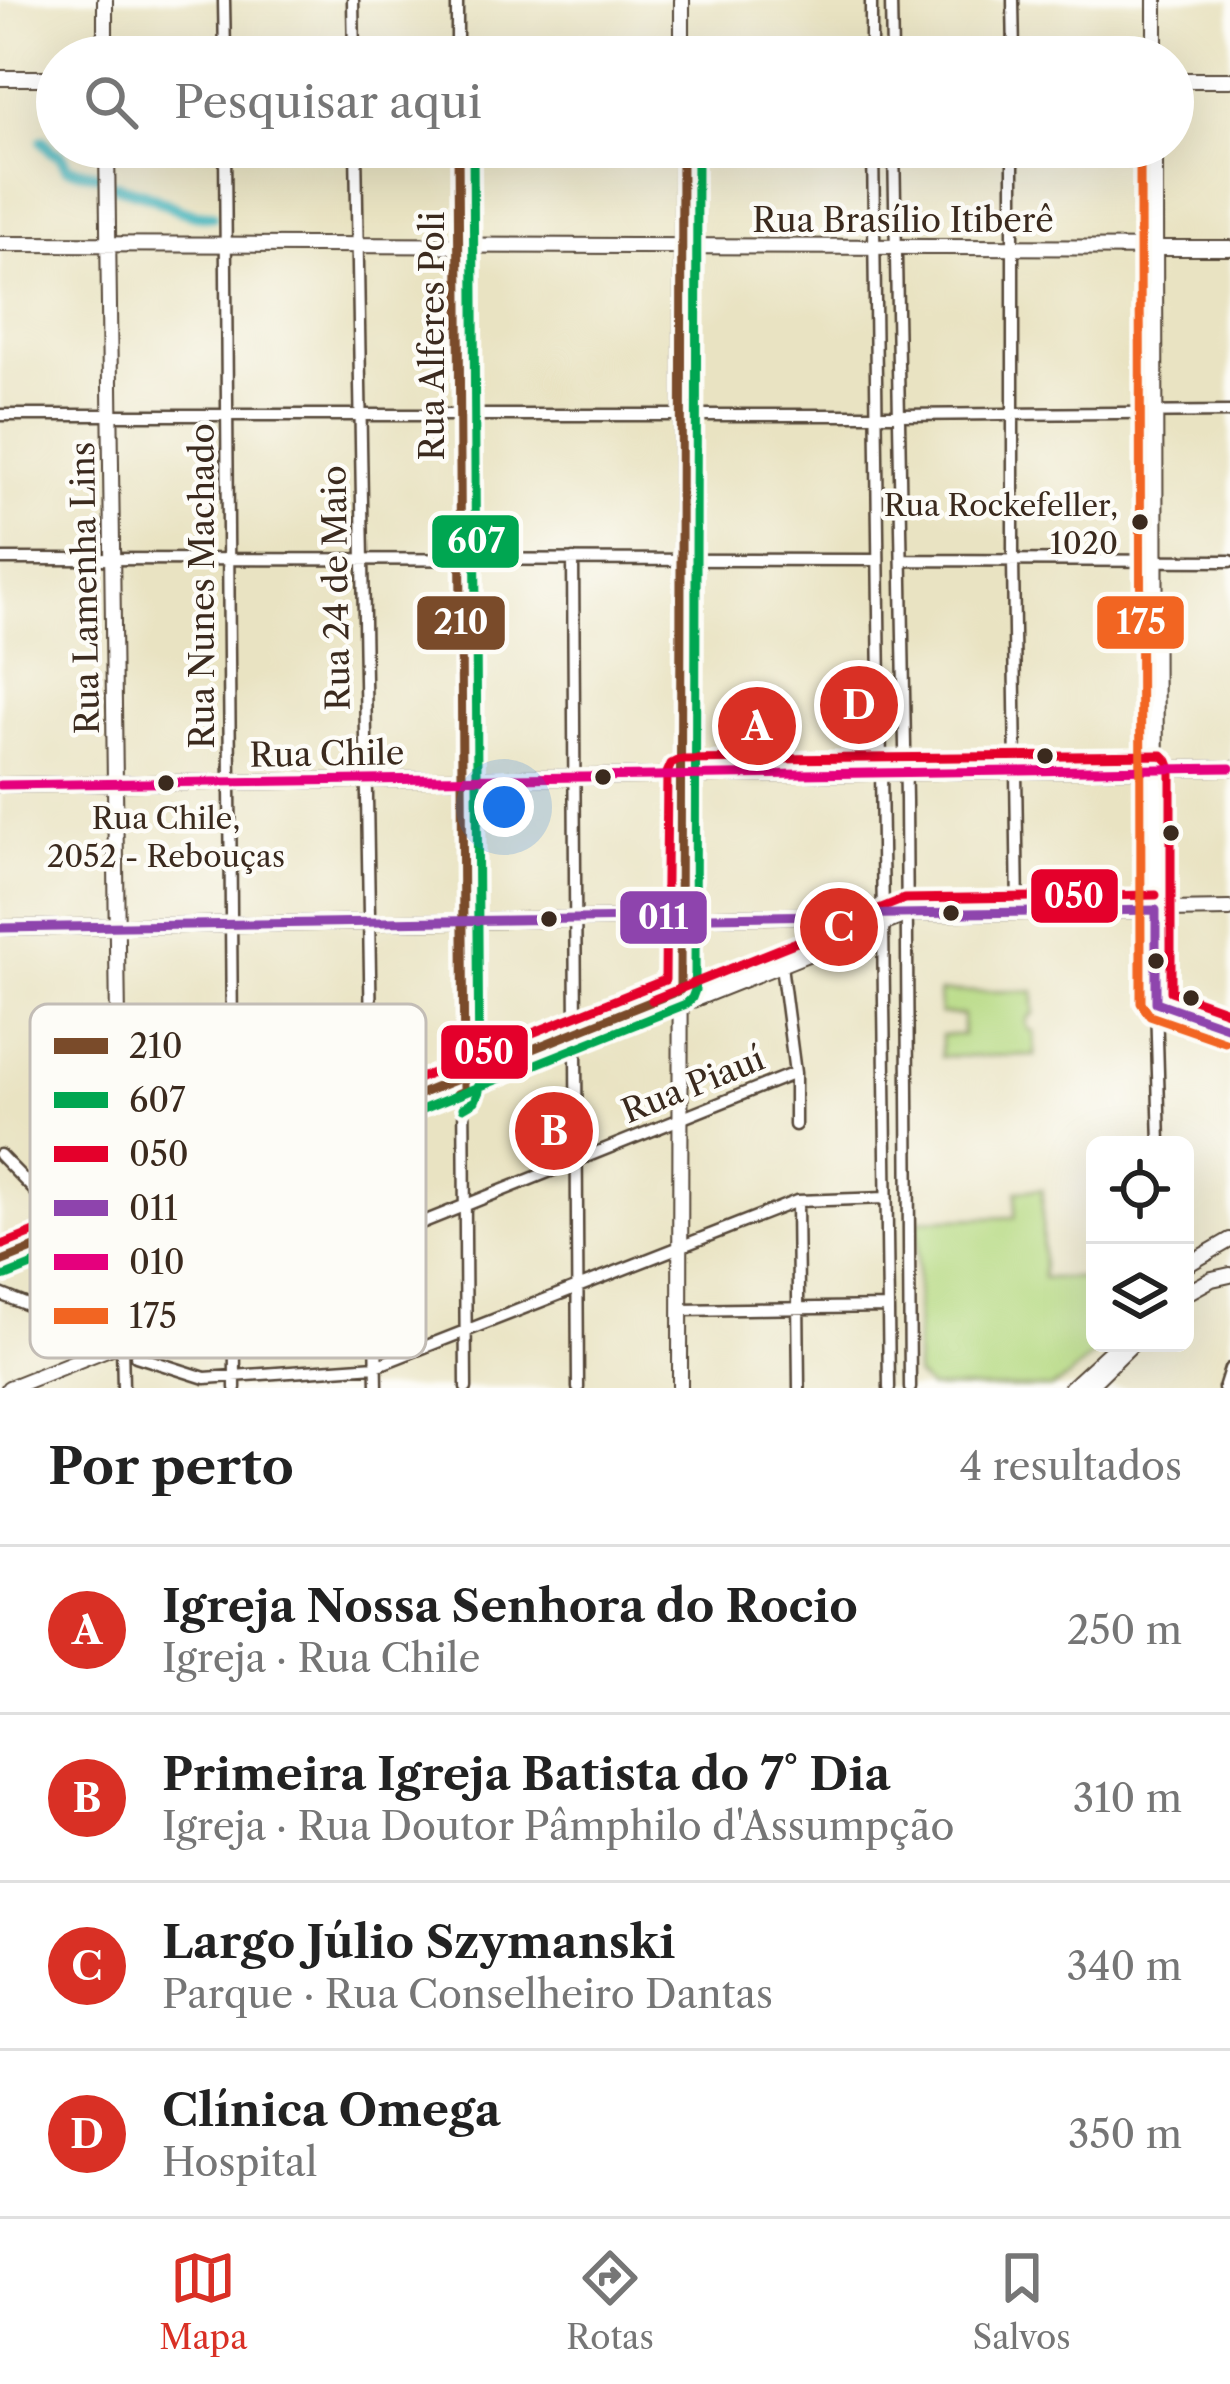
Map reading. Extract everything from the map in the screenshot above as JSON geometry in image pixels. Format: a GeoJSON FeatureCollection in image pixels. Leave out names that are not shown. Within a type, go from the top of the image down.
{"type":"FeatureCollection","features":[{"type":"Feature","properties":{"kind":"main road"},"geometry":{"type":"LineString","coordinates":[[105,0],[105,36]]}},
{"type":"Feature","properties":{"kind":"main road"},"geometry":{"type":"LineString","coordinates":[[682,0],[682,36]]}},
{"type":"Feature","properties":{"kind":"main road"},"geometry":{"type":"LineString","coordinates":[[1155,0],[1155,36]]}},
{"type":"Feature","properties":{"kind":"main road"},"geometry":{"type":"LineString","coordinates":[[0,78],[36,79]]}},
{"type":"Feature","properties":{"kind":"main road"},"geometry":{"type":"LineString","coordinates":[[1194,80],[1230,80]]}},
{"type":"Feature","properties":{"kind":"main road","name":"Rua Lamenha Lins"},"geometry":{"type":"LineString","coordinates":[[106,168],[118,1004]]}},
{"type":"Feature","properties":{"kind":"main road"},"geometry":{"type":"LineString","coordinates":[[680,1388],[682,168]]}},
{"type":"Feature","properties":{"kind":"main road"},"geometry":{"type":"LineString","coordinates":[[1155,168],[1156,1003],[1230,1028]]}},
{"type":"Feature","properties":{"kind":"main road","name":"Rua Brasílio Itiberê"},"geometry":{"type":"LineString","coordinates":[[0,244],[1230,248]]}},
{"type":"Feature","properties":{"kind":"main road","name":"Rua Chile"},"geometry":{"type":"LineString","coordinates":[[0,785],[1230,768]]}},
{"type":"Feature","properties":{"kind":"main road"},"geometry":{"type":"LineString","coordinates":[[426,1099],[882,919],[907,914],[1230,909]]}},
{"type":"Feature","properties":{"kind":"main road"},"geometry":{"type":"LineString","coordinates":[[0,928],[807,916],[882,919]]}},
{"type":"Feature","properties":{"kind":"main road"},"geometry":{"type":"LineString","coordinates":[[807,916],[821,941]]}},
{"type":"Feature","properties":{"kind":"main road"},"geometry":{"type":"LineString","coordinates":[[1194,1261],[1230,1240]]}},
{"type":"Feature","properties":{"kind":"main road"},"geometry":{"type":"LineString","coordinates":[[0,1262],[30,1253]]}},
{"type":"Feature","properties":{"kind":"main road"},"geometry":{"type":"LineString","coordinates":[[0,1276],[30,1262]]}},
{"type":"Feature","properties":{"kind":"main road"},"geometry":{"type":"LineString","coordinates":[[1194,1289],[1230,1276]]}},
{"type":"Feature","properties":{"kind":"main road"},"geometry":{"type":"LineString","coordinates":[[1091,1385],[1114,1352]]}},
{"type":"Feature","properties":{"kind":"main road"},"geometry":{"type":"LineString","coordinates":[[1071,1388],[1091,1385],[1124,1352]]}},
{"type":"Feature","properties":{"kind":"main road","name":"Rua Piauí"},"geometry":{"type":"LineString","coordinates":[[9,1388],[43,1381],[91,1358]]}},
{"type":"Feature","properties":{"kind":"street"},"geometry":{"type":"LineString","coordinates":[[224,0],[225,36]]}},
{"type":"Feature","properties":{"kind":"street"},"geometry":{"type":"LineString","coordinates":[[353,0],[354,36]]}},
{"type":"Feature","properties":{"kind":"street"},"geometry":{"type":"LineString","coordinates":[[457,0],[457,36]]}},
{"type":"Feature","properties":{"kind":"street"},"geometry":{"type":"LineString","coordinates":[[871,0],[871,36]]}},
{"type":"Feature","properties":{"kind":"street"},"geometry":{"type":"LineString","coordinates":[[890,0],[891,36]]}},
{"type":"Feature","properties":{"kind":"street"},"geometry":{"type":"LineString","coordinates":[[1013,0],[1014,36]]}},
{"type":"Feature","properties":{"kind":"street","name":"Rua Nunes Machado"},"geometry":{"type":"LineString","coordinates":[[226,168],[233,1004]]}},
{"type":"Feature","properties":{"kind":"street","name":"Rua 24 de Maio"},"geometry":{"type":"LineString","coordinates":[[356,168],[370,1004]]}},
{"type":"Feature","properties":{"kind":"street","name":"Rua Alferes Poli"},"geometry":{"type":"LineString","coordinates":[[458,168],[466,1388]]}},
{"type":"Feature","properties":{"kind":"street"},"geometry":{"type":"LineString","coordinates":[[873,168],[889,1388]]}},
{"type":"Feature","properties":{"kind":"street"},"geometry":{"type":"LineString","coordinates":[[894,168],[910,1388]]}},
{"type":"Feature","properties":{"kind":"street"},"geometry":{"type":"LineString","coordinates":[[1013,168],[1018,912]]}},
{"type":"Feature","properties":{"kind":"street"},"geometry":{"type":"LineString","coordinates":[[0,415],[1230,412]]}},
{"type":"Feature","properties":{"kind":"street"},"geometry":{"type":"LineString","coordinates":[[0,559],[877,560]]}},
{"type":"Feature","properties":{"kind":"street"},"geometry":{"type":"LineString","coordinates":[[573,560],[578,1388]]}},
{"type":"Feature","properties":{"kind":"street"},"geometry":{"type":"LineString","coordinates":[[902,560],[1230,561]]}},
{"type":"Feature","properties":{"kind":"street"},"geometry":{"type":"LineString","coordinates":[[780,957],[795,1073],[795,1124]]}},
{"type":"Feature","properties":{"kind":"street"},"geometry":{"type":"LineString","coordinates":[[1156,1003],[1160,1136]]}},
{"type":"Feature","properties":{"kind":"street","name":"Rua Piauí"},"geometry":{"type":"LineString","coordinates":[[426,1220],[795,1073]]}},
{"type":"Feature","properties":{"kind":"street"},"geometry":{"type":"LineString","coordinates":[[0,1155],[30,1187]]}},
{"type":"Feature","properties":{"kind":"street"},"geometry":{"type":"LineString","coordinates":[[426,1346],[797,1201],[886,1198]]}},
{"type":"Feature","properties":{"kind":"street"},"geometry":{"type":"LineString","coordinates":[[797,1201],[799,1388]]}},
{"type":"Feature","properties":{"kind":"street"},"geometry":{"type":"LineString","coordinates":[[0,1294],[30,1306]]}},
{"type":"Feature","properties":{"kind":"street"},"geometry":{"type":"LineString","coordinates":[[680,1310],[888,1307]]}},
{"type":"Feature","properties":{"kind":"street","name":"Rua Lamenha Lins"},"geometry":{"type":"LineString","coordinates":[[122,1358],[123,1388]]}},
{"type":"Feature","properties":{"kind":"street"},"geometry":{"type":"LineString","coordinates":[[142,1358],[198,1377],[235,1383],[376,1366],[396,1358]]}},
{"type":"Feature","properties":{"kind":"street","name":"Rua 24 de Maio"},"geometry":{"type":"LineString","coordinates":[[376,1358],[377,1388]]}},
{"type":"Feature","properties":{"kind":"street"},"geometry":{"type":"LineString","coordinates":[[1224,1388],[1230,1369]]}},
{"type":"Feature","properties":{"kind":"green space"},"geometry":{"type":"Polygon","coordinates":[[[1034,991],[1034,1014],[1026,1023],[1034,1032],[1035,1055],[941,1057],[941,1035],[963,1035],[963,1015],[940,1014],[939,992],[1034,991]]]}},
{"type":"Feature","properties":{"kind":"green space"},"geometry":{"type":"Polygon","coordinates":[[[1042,1189],[1043,1278],[1086,1278],[1086,1352],[1096,1352],[1050,1388],[930,1388],[916,1375],[918,1220],[1015,1217],[1017,1191],[1042,1189]]]}},
{"type":"Feature","properties":{"kind":"waterway"},"geometry":{"type":"LineString","coordinates":[[67,168],[98,175]]}},
{"type":"Feature","properties":{"kind":"waterway"},"geometry":{"type":"LineString","coordinates":[[115,185],[182,211],[212,216]]}},
{"type":"Feature","properties":{"kind":"transit line","name":"210"},"geometry":{"type":"LineString","coordinates":[[457,1094],[464,1091],[458,168]]}},
{"type":"Feature","properties":{"kind":"transit line","name":"607"},"geometry":{"type":"LineString","coordinates":[[463,1108],[475,1101],[479,1091],[473,168]]}},
{"type":"Feature","properties":{"kind":"transit line","name":"210"},"geometry":{"type":"LineString","coordinates":[[426,1092],[680,990],[682,168]]}},
{"type":"Feature","properties":{"kind":"transit line","name":"607"},"geometry":{"type":"LineString","coordinates":[[426,1108],[686,1004],[695,990],[697,168]]}},
{"type":"Feature","properties":{"kind":"transit line","name":"175"},"geometry":{"type":"LineString","coordinates":[[1140,168],[1141,1003],[1150,1016],[1225,1042]]}},
{"type":"Feature","properties":{"kind":"transit line","name":"050"},"geometry":{"type":"LineString","coordinates":[[426,1076],[665,980],[667,773],[679,760],[1162,755],[1171,769],[1171,991],[1230,1012]]}},
{"type":"Feature","properties":{"kind":"transit line","name":"010"},"geometry":{"type":"LineString","coordinates":[[0,785],[1230,768]]}},
{"type":"Feature","properties":{"kind":"transit line","name":"050"},"geometry":{"type":"LineString","coordinates":[[652,1000],[904,899],[1156,895]]}},
{"type":"Feature","properties":{"kind":"transit line","name":"011"},"geometry":{"type":"LineString","coordinates":[[0,928],[1156,910],[1156,1002],[1230,1028]]}},
{"type":"Feature","properties":{"kind":"transit line","name":"050"},"geometry":{"type":"LineString","coordinates":[[0,1246],[30,1234]]}},
{"type":"Feature","properties":{"kind":"transit line","name":"210"},"geometry":{"type":"LineString","coordinates":[[0,1262],[30,1250]]}},
{"type":"Feature","properties":{"kind":"transit line","name":"607"},"geometry":{"type":"LineString","coordinates":[[6,1276],[30,1266]]}},
{"type":"Feature","properties":{"kind":"place","name":"Rua Rockefeller, 1020"},"geometry":{"type":"Point","coordinates":[1140,522]}},
{"type":"Feature","properties":{"kind":"place","name":"Clínica Omega"},"geometry":{"type":"Point","coordinates":[859,705]}},
{"type":"Feature","properties":{"kind":"place","name":"Igreja Nossa Senhora do Rocio"},"geometry":{"type":"Point","coordinates":[757,726]}},
{"type":"Feature","properties":{"kind":"place","name":"Rua Chile, 2052 - Rebouças"},"geometry":{"type":"Point","coordinates":[166,783]}},
{"type":"Feature","properties":{"kind":"place","name":"Largo Júlio Szymanski"},"geometry":{"type":"Point","coordinates":[839,927]}},
{"type":"Feature","properties":{"kind":"place","name":"Primeira Igreja Batista do 7° Dia"},"geometry":{"type":"Point","coordinates":[554,1131]}}]}
